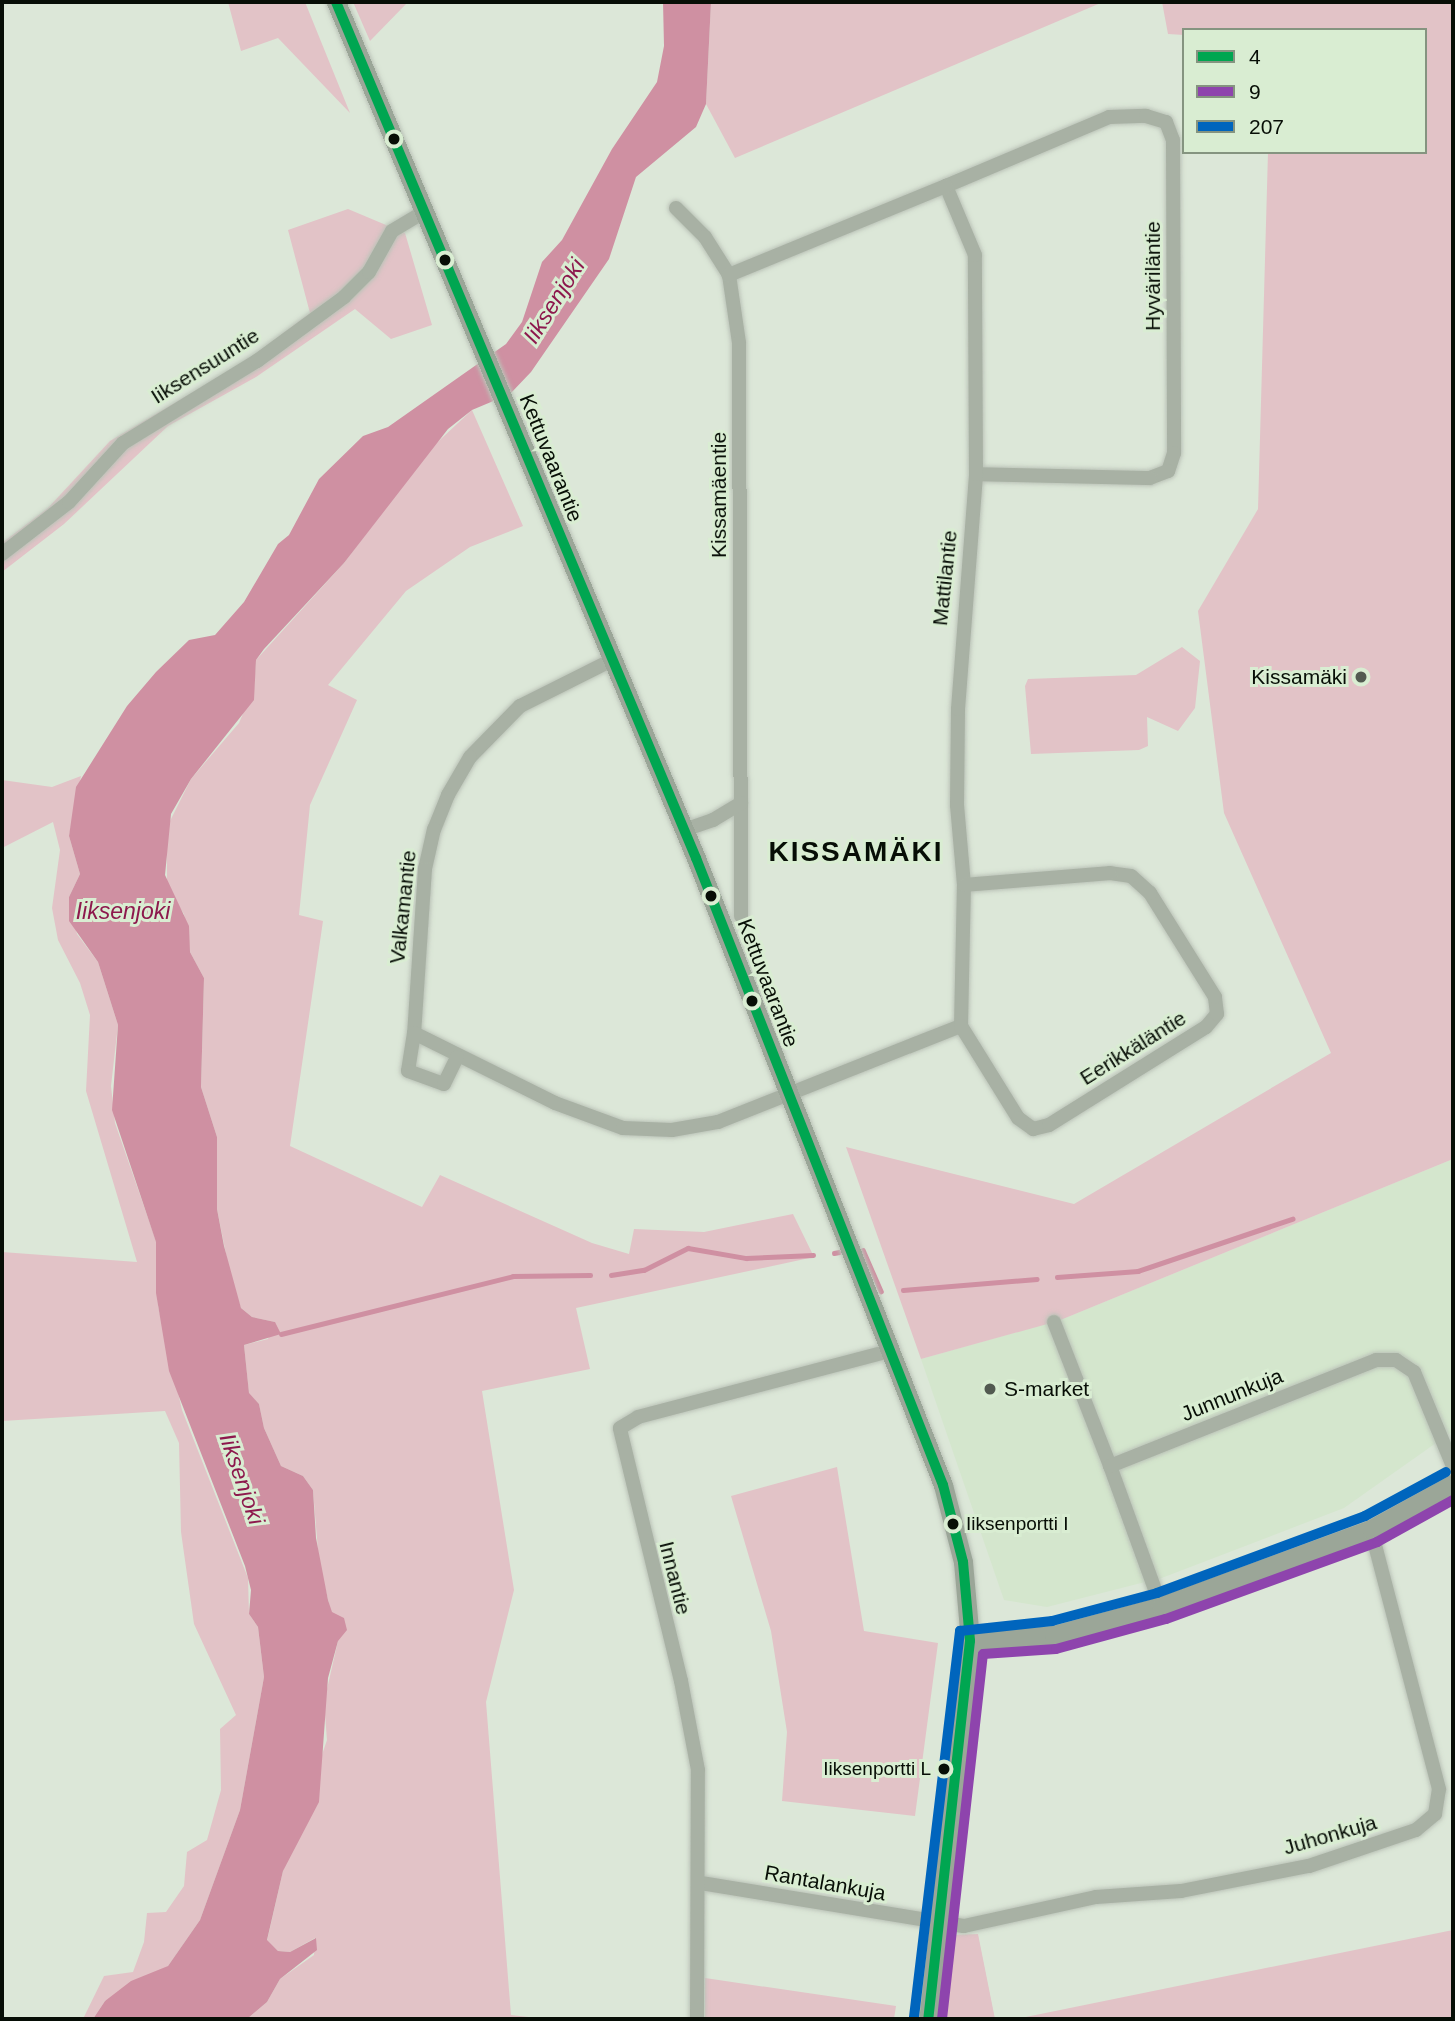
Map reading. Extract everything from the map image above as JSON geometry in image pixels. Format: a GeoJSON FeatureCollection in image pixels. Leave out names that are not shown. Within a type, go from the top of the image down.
{"type":"FeatureCollection","features":[{"type":"Feature","properties":{"kind":"street","name":"Kettuvaarantie"},"geometry":{"type":"LineString","coordinates":[[336,2],[610,661],[684,830],[943,1485],[963,1562],[970,1642],[941,1924],[928,2019]]}},
{"type":"Feature","properties":{"kind":"street","name":"Hyväriläntie"},"geometry":{"type":"LineString","coordinates":[[946,186],[1109,117],[1146,116],[1166,122],[1173,140],[1174,453],[1168,471],[1150,478],[976,474]]}},
{"type":"Feature","properties":{"kind":"street"},"geometry":{"type":"LineString","coordinates":[[729,275],[946,186]]}},
{"type":"Feature","properties":{"kind":"street","name":"Mattilantie"},"geometry":{"type":"LineString","coordinates":[[946,186],[975,256],[976,474],[959,672],[957,805],[964,885],[961,1026]]}},
{"type":"Feature","properties":{"kind":"street","name":"Kissamäentie"},"geometry":{"type":"LineString","coordinates":[[676,208],[705,237],[729,275],[739,343],[741,916]]}},
{"type":"Feature","properties":{"kind":"street","name":"Iiksensuuntie"},"geometry":{"type":"LineString","coordinates":[[2,554],[69,502],[122,443],[257,361],[345,297],[369,272],[391,230],[425,211]]}},
{"type":"Feature","properties":{"kind":"street","name":"Valkamantie"},"geometry":{"type":"LineString","coordinates":[[457,1057],[444,1084],[408,1071],[414,1034],[425,869],[433,829],[448,795],[470,757],[520,706],[610,661]]}},
{"type":"Feature","properties":{"kind":"street"},"geometry":{"type":"LineString","coordinates":[[684,830],[713,820],[741,803]]}},
{"type":"Feature","properties":{"kind":"street","name":"Eerikkäläntie"},"geometry":{"type":"LineString","coordinates":[[961,1026],[1018,1118],[1033,1129],[1049,1125],[1206,1027],[1217,1014],[1215,997],[1201,974],[1150,893],[1131,876],[1110,873],[964,885]]}},
{"type":"Feature","properties":{"kind":"street"},"geometry":{"type":"LineString","coordinates":[[414,1034],[555,1103],[623,1128],[672,1130],[718,1122],[961,1026]]}},
{"type":"Feature","properties":{"kind":"street"},"geometry":{"type":"LineString","coordinates":[[1054,1322],[1161,1606]]}},
{"type":"Feature","properties":{"kind":"street","name":"Innantie"},"geometry":{"type":"LineString","coordinates":[[698,2019],[701,1883],[698,1770],[681,1681],[620,1428],[638,1417],[889,1350]]}},
{"type":"Feature","properties":{"kind":"street","name":"Junnunkuja"},"geometry":{"type":"LineString","coordinates":[[1110,1466],[1386,1360],[1396,1360],[1414,1372],[1453,1466]]}},
{"type":"Feature","properties":{"kind":"street"},"geometry":{"type":"LineString","coordinates":[[970,1642],[1054,1635],[1161,1606],[1371,1530],[1453,1485]]}},
{"type":"Feature","properties":{"kind":"street","name":"Juhonkuja"},"geometry":{"type":"LineString","coordinates":[[941,1924],[964,1926],[1096,1897],[1181,1891],[1309,1866],[1416,1830],[1435,1814],[1439,1789],[1371,1530]]}},
{"type":"Feature","properties":{"kind":"street","name":"Rantalankuja"},"geometry":{"type":"LineString","coordinates":[[701,1883],[941,1924]]}},
{"type":"Feature","properties":{"kind":"shaded area"},"geometry":{"type":"Polygon","coordinates":[[[228,2],[305,2],[350,113],[278,38],[241,51],[228,2]]]}},
{"type":"Feature","properties":{"kind":"shaded area"},"geometry":{"type":"Polygon","coordinates":[[[353,2],[408,2],[370,41],[353,2]]]}},
{"type":"Feature","properties":{"kind":"shaded area"},"geometry":{"type":"Polygon","coordinates":[[[711,2],[1103,2],[735,158],[706,104],[711,2]]]}},
{"type":"Feature","properties":{"kind":"shaded area"},"geometry":{"type":"Polygon","coordinates":[[[1162,2],[1453,2],[1453,1159],[1058,1321],[921,1359],[846,1147],[1074,1204],[1331,1053],[1224,813],[1198,611],[1258,509],[1268,154],[1427,154],[1427,28],[1182,28],[1182,35],[1168,34],[1162,2]]]}},
{"type":"Feature","properties":{"kind":"shaded area"},"geometry":{"type":"Polygon","coordinates":[[[348,209],[405,233],[432,325],[391,339],[355,309],[256,377],[168,426],[64,524],[2,572],[2,543],[48,508],[110,441],[247,360],[310,313],[288,230],[348,209]]]}},
{"type":"Feature","properties":{"kind":"shaded area"},"geometry":{"type":"Polygon","coordinates":[[[472,410],[523,526],[470,547],[406,591],[328,685],[357,700],[310,805],[299,915],[323,921],[290,1146],[422,1207],[440,1175],[592,1243],[629,1254],[634,1229],[704,1232],[793,1214],[814,1257],[576,1308],[590,1369],[482,1391],[514,1590],[486,1702],[511,2015],[546,2019],[247,2019],[267,2002],[280,1979],[314,1955],[315,1938],[290,1952],[278,1951],[267,1941],[283,1871],[327,1740],[324,1702],[338,1641],[319,1562],[313,1490],[303,1476],[281,1466],[264,1428],[259,1404],[249,1394],[244,1345],[268,1339],[275,1322],[252,1317],[241,1308],[232,1284],[217,1209],[217,1137],[201,1087],[204,978],[190,952],[184,914],[167,888],[167,827],[191,779],[239,723],[254,688],[256,660],[344,563],[428,451],[472,410]]]}},
{"type":"Feature","properties":{"kind":"shaded area"},"geometry":{"type":"Polygon","coordinates":[[[1182,647],[1200,661],[1195,708],[1178,731],[1147,717],[1148,746],[1139,750],[1031,754],[1025,686],[1028,679],[1136,675],[1182,647]]]}},
{"type":"Feature","properties":{"kind":"shaded area"},"geometry":{"type":"Polygon","coordinates":[[[81,776],[69,836],[80,874],[69,897],[77,934],[98,962],[118,1025],[111,1086],[115,1123],[156,1241],[158,1306],[182,1410],[248,1578],[249,1614],[258,1627],[264,1677],[240,1810],[200,1920],[168,1966],[105,2001],[93,2019],[83,2019],[104,1976],[133,1972],[144,1942],[147,1913],[166,1912],[184,1886],[187,1852],[207,1840],[221,1790],[220,1729],[236,1715],[194,1624],[181,1532],[179,1443],[165,1411],[2,1421],[2,1252],[137,1262],[86,1091],[90,1015],[80,983],[58,940],[52,908],[60,850],[53,822],[2,848],[2,780],[52,787],[81,776]]]}},
{"type":"Feature","properties":{"kind":"shaded area"},"geometry":{"type":"Polygon","coordinates":[[[1453,1159],[1453,1431],[1344,1508],[1159,1579],[1058,1321],[1453,1159]]]}},
{"type":"Feature","properties":{"kind":"shaded area"},"geometry":{"type":"Polygon","coordinates":[[[1049,1323],[1149,1581],[1047,1607],[1004,1600],[921,1359],[1049,1323]]]}},
{"type":"Feature","properties":{"kind":"shaded area"},"geometry":{"type":"Polygon","coordinates":[[[837,1467],[864,1631],[938,1643],[915,1816],[782,1801],[787,1732],[771,1631],[731,1496],[837,1467]]]}},
{"type":"Feature","properties":{"kind":"shaded area"},"geometry":{"type":"Polygon","coordinates":[[[1453,1930],[1453,2019],[1016,2019],[1453,1930]]]}},
{"type":"Feature","properties":{"kind":"shaded area"},"geometry":{"type":"Polygon","coordinates":[[[978,1934],[995,2019],[940,2019],[949,1935],[978,1934]]]}},
{"type":"Feature","properties":{"kind":"shaded area"},"geometry":{"type":"Polygon","coordinates":[[[705,1978],[896,2006],[894,2019],[705,2019],[705,1978]]]}},
{"type":"Feature","properties":{"kind":"water","name":"Iiksenjoki"},"geometry":{"type":"Polygon","coordinates":[[[663,2],[711,2],[706,104],[696,127],[636,177],[609,259],[531,372],[510,394],[472,410],[448,429],[344,563],[264,649],[256,660],[254,700],[191,779],[171,814],[165,875],[189,926],[190,952],[204,978],[201,1087],[217,1137],[217,1209],[224,1246],[241,1308],[252,1317],[275,1322],[281,1334],[244,1345],[249,1393],[259,1404],[264,1428],[281,1466],[303,1476],[313,1490],[316,1538],[328,1600],[332,1612],[344,1618],[347,1630],[338,1641],[328,1678],[319,1802],[283,1871],[267,1940],[278,1951],[290,1952],[316,1938],[317,1950],[280,1979],[267,2002],[247,2019],[93,2019],[105,2001],[131,1981],[168,1966],[200,1920],[240,1810],[264,1677],[258,1627],[249,1614],[251,1590],[245,1566],[169,1371],[156,1293],[156,1242],[112,1110],[118,1025],[98,962],[69,921],[69,897],[80,874],[69,836],[76,787],[127,706],[156,672],[189,640],[215,635],[244,602],[278,544],[289,535],[319,479],[363,436],[388,427],[506,344],[522,322],[542,262],[562,240],[612,149],[657,82],[664,46],[663,2]]]}},
{"type":"Feature","properties":{"kind":"waterway"},"geometry":{"type":"LineString","coordinates":[[1057,1277],[1138,1271],[1292,1219]]}},
{"type":"Feature","properties":{"kind":"waterway"},"geometry":{"type":"LineString","coordinates":[[611,1275],[644,1270],[688,1248],[746,1258],[813,1255]]}},
{"type":"Feature","properties":{"kind":"waterway"},"geometry":{"type":"LineString","coordinates":[[863,1250],[881,1291]]}},
{"type":"Feature","properties":{"kind":"waterway"},"geometry":{"type":"LineString","coordinates":[[834,1253],[839,1252]]}},
{"type":"Feature","properties":{"kind":"waterway"},"geometry":{"type":"LineString","coordinates":[[281,1334],[513,1276],[590,1275]]}},
{"type":"Feature","properties":{"kind":"waterway"},"geometry":{"type":"LineString","coordinates":[[903,1290],[1037,1279]]}},
{"type":"Feature","properties":{"kind":"transit line","name":"4"},"geometry":{"type":"LineString","coordinates":[[336,2],[696,858],[943,1485],[963,1562],[970,1641],[928,2019]]}},
{"type":"Feature","properties":{"kind":"transit line","name":"207"},"geometry":{"type":"LineString","coordinates":[[914,2017],[960,1631],[1052,1621],[1157,1593],[1365,1516],[1446,1472]]}},
{"type":"Feature","properties":{"kind":"transit line","name":"9"},"geometry":{"type":"LineString","coordinates":[[942,2019],[983,1654],[1056,1649],[1166,1619],[1377,1542],[1453,1500]]}},
{"type":"Feature","properties":{"kind":"place","name":"Kissamäki"},"geometry":{"type":"Point","coordinates":[1361,677]}},
{"type":"Feature","properties":{"kind":"place","name":"S-market"},"geometry":{"type":"Point","coordinates":[990,1389]}},
{"type":"Feature","properties":{"kind":"place","name":"Iiksenportti I"},"geometry":{"type":"Point","coordinates":[953,1524]}},
{"type":"Feature","properties":{"kind":"place","name":"Iiksenportti L"},"geometry":{"type":"Point","coordinates":[944,1769]}},
{"type":"Feature","properties":{"kind":"district","name":"KISSAMÄKI"},"geometry":{"type":"Point","coordinates":[856,852]}}]}
